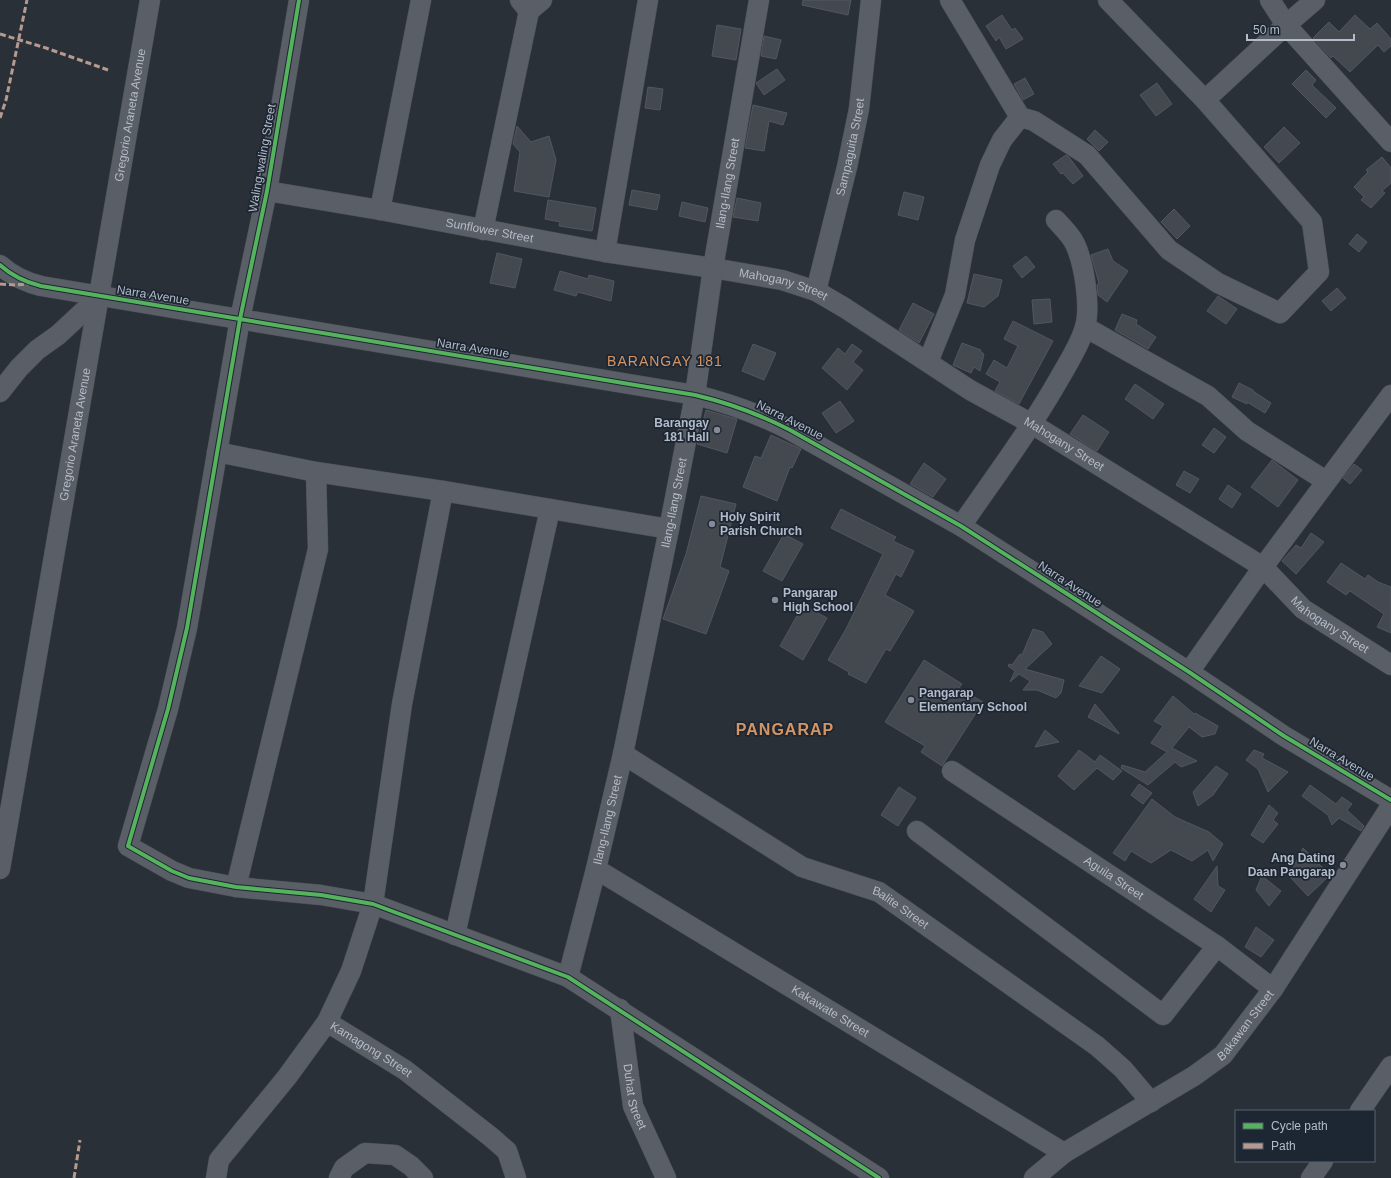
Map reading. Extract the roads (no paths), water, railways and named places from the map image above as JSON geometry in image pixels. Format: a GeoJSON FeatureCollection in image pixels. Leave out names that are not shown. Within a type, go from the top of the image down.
{"type":"FeatureCollection","features":[{"type":"Feature","properties":{"kind":"street","name":"Gregorio Araneta Avenue"},"geometry":{"type":"LineString","coordinates":[[0,869],[150,0]]}},
{"type":"Feature","properties":{"kind":"street","name":"Waling-waling Street"},"geometry":{"type":"LineString","coordinates":[[236,887],[189,878],[172,871],[128,846],[168,709],[187,628],[240,319],[267,191],[299,0]]}},
{"type":"Feature","properties":{"kind":"street"},"geometry":{"type":"LineString","coordinates":[[380,210],[421,0]]}},
{"type":"Feature","properties":{"kind":"street"},"geometry":{"type":"LineString","coordinates":[[605,252],[648,0]]}},
{"type":"Feature","properties":{"kind":"street","name":"Ilang-Ilang Street"},"geometry":{"type":"LineString","coordinates":[[568,976],[596,869],[623,754],[669,530],[695,395],[713,268],[759,0]]}},
{"type":"Feature","properties":{"kind":"street","name":"Sampaguita Street"},"geometry":{"type":"LineString","coordinates":[[816,291],[848,167],[859,110],[871,0]]}},
{"type":"Feature","properties":{"kind":"street"},"geometry":{"type":"LineString","coordinates":[[950,0],[1020,117],[1034,121],[1086,155],[1170,250],[1218,283],[1280,313],[1319,272],[1312,222],[1205,100],[1108,0]]}},
{"type":"Feature","properties":{"kind":"street"},"geometry":{"type":"LineString","coordinates":[[1270,0],[1286,25],[1391,142]]}},
{"type":"Feature","properties":{"kind":"street"},"geometry":{"type":"LineString","coordinates":[[1205,100],[1315,0]]}},
{"type":"Feature","properties":{"kind":"street"},"geometry":{"type":"LineString","coordinates":[[483,230],[530,4]]}},
{"type":"Feature","properties":{"kind":"street"},"geometry":{"type":"LineString","coordinates":[[928,362],[955,295],[965,240],[990,164],[1002,140],[1020,117]]}},
{"type":"Feature","properties":{"kind":"street","name":"Sunflower Street"},"geometry":{"type":"LineString","coordinates":[[267,191],[380,210],[605,252],[713,268]]}},
{"type":"Feature","properties":{"kind":"street"},"geometry":{"type":"LineString","coordinates":[[961,526],[1032,424],[1072,356],[1085,327],[1087,306],[1083,266],[1074,242],[1056,220]]}},
{"type":"Feature","properties":{"kind":"street","name":"Narra Avenue"},"geometry":{"type":"LineString","coordinates":[[0,265],[17,278],[30,283],[695,395],[736,406],[764,416],[961,526],[1189,672],[1284,736],[1391,800]]}},
{"type":"Feature","properties":{"kind":"street","name":"Mahogany Street"},"geometry":{"type":"LineString","coordinates":[[713,268],[782,280],[816,291],[845,308],[970,390],[1032,424],[1263,567],[1304,609],[1391,665]]}},
{"type":"Feature","properties":{"kind":"street"},"geometry":{"type":"LineString","coordinates":[[0,392],[37,350],[64,330],[100,296]]}},
{"type":"Feature","properties":{"kind":"street"},"geometry":{"type":"LineString","coordinates":[[1085,327],[1208,396],[1247,431],[1326,481]]}},
{"type":"Feature","properties":{"kind":"street"},"geometry":{"type":"LineString","coordinates":[[1189,672],[1263,567],[1391,395]]}},
{"type":"Feature","properties":{"kind":"street"},"geometry":{"type":"LineString","coordinates":[[217,452],[316,472],[443,491],[669,530]]}},
{"type":"Feature","properties":{"kind":"street"},"geometry":{"type":"LineString","coordinates":[[316,472],[318,549],[236,887],[321,895],[373,904],[568,976],[879,1178]]}},
{"type":"Feature","properties":{"kind":"street"},"geometry":{"type":"LineString","coordinates":[[327,1022],[351,971],[373,904],[402,704],[443,491]]}},
{"type":"Feature","properties":{"kind":"street"},"geometry":{"type":"LineString","coordinates":[[455,935],[550,509]]}},
{"type":"Feature","properties":{"kind":"street","name":"Balite Street"},"geometry":{"type":"LineString","coordinates":[[623,754],[802,867],[879,892],[1097,1046],[1123,1069],[1151,1102]]}},
{"type":"Feature","properties":{"kind":"street","name":"Aguila Street"},"geometry":{"type":"LineString","coordinates":[[952,771],[1217,946],[1273,989]]}},
{"type":"Feature","properties":{"kind":"street","name":"Bakawan Street"},"geometry":{"type":"LineString","coordinates":[[1034,1178],[1064,1154],[1194,1076],[1223,1055],[1273,989],[1391,806]]}},
{"type":"Feature","properties":{"kind":"street"},"geometry":{"type":"LineString","coordinates":[[917,831],[1163,1015],[1217,946]]}},
{"type":"Feature","properties":{"kind":"street","name":"Kakawate Street"},"geometry":{"type":"LineString","coordinates":[[596,869],[1064,1154]]}},
{"type":"Feature","properties":{"kind":"street","name":"Duhat Street"},"geometry":{"type":"LineString","coordinates":[[620,1009],[633,1106],[666,1178]]}},
{"type":"Feature","properties":{"kind":"street","name":"Kamagong Street"},"geometry":{"type":"LineString","coordinates":[[216,1178],[219,1160],[287,1077],[327,1022],[405,1070],[491,1137],[507,1151],[516,1178]]}},
{"type":"Feature","properties":{"kind":"street"},"geometry":{"type":"LineString","coordinates":[[1361,1110],[1391,1066]]}},
{"type":"Feature","properties":{"kind":"street"},"geometry":{"type":"LineString","coordinates":[[339,1178],[344,1168],[365,1153],[395,1155],[411,1166],[423,1178]]}},
{"type":"Feature","properties":{"kind":"street"},"geometry":{"type":"LineString","coordinates":[[1311,1178],[1322,1162]]}},
{"type":"Feature","properties":{"kind":"place","name":"Barangay 181 Hall"},"geometry":{"type":"Point","coordinates":[717,430]}},
{"type":"Feature","properties":{"kind":"place","name":"Holy Spirit Parish Church"},"geometry":{"type":"Point","coordinates":[712,524]}},
{"type":"Feature","properties":{"kind":"place","name":"Pangarap High School"},"geometry":{"type":"Point","coordinates":[775,600]}},
{"type":"Feature","properties":{"kind":"place","name":"Pangarap Elementary School"},"geometry":{"type":"Point","coordinates":[911,700]}},
{"type":"Feature","properties":{"kind":"place","name":"Ang Dating Daan Pangarap"},"geometry":{"type":"Point","coordinates":[1343,865]}},
{"type":"Feature","properties":{"kind":"district","name":"BARANGAY 181"},"geometry":{"type":"Point","coordinates":[665,361]}},
{"type":"Feature","properties":{"kind":"district","name":"PANGARAP"},"geometry":{"type":"Point","coordinates":[785,729]}}]}
